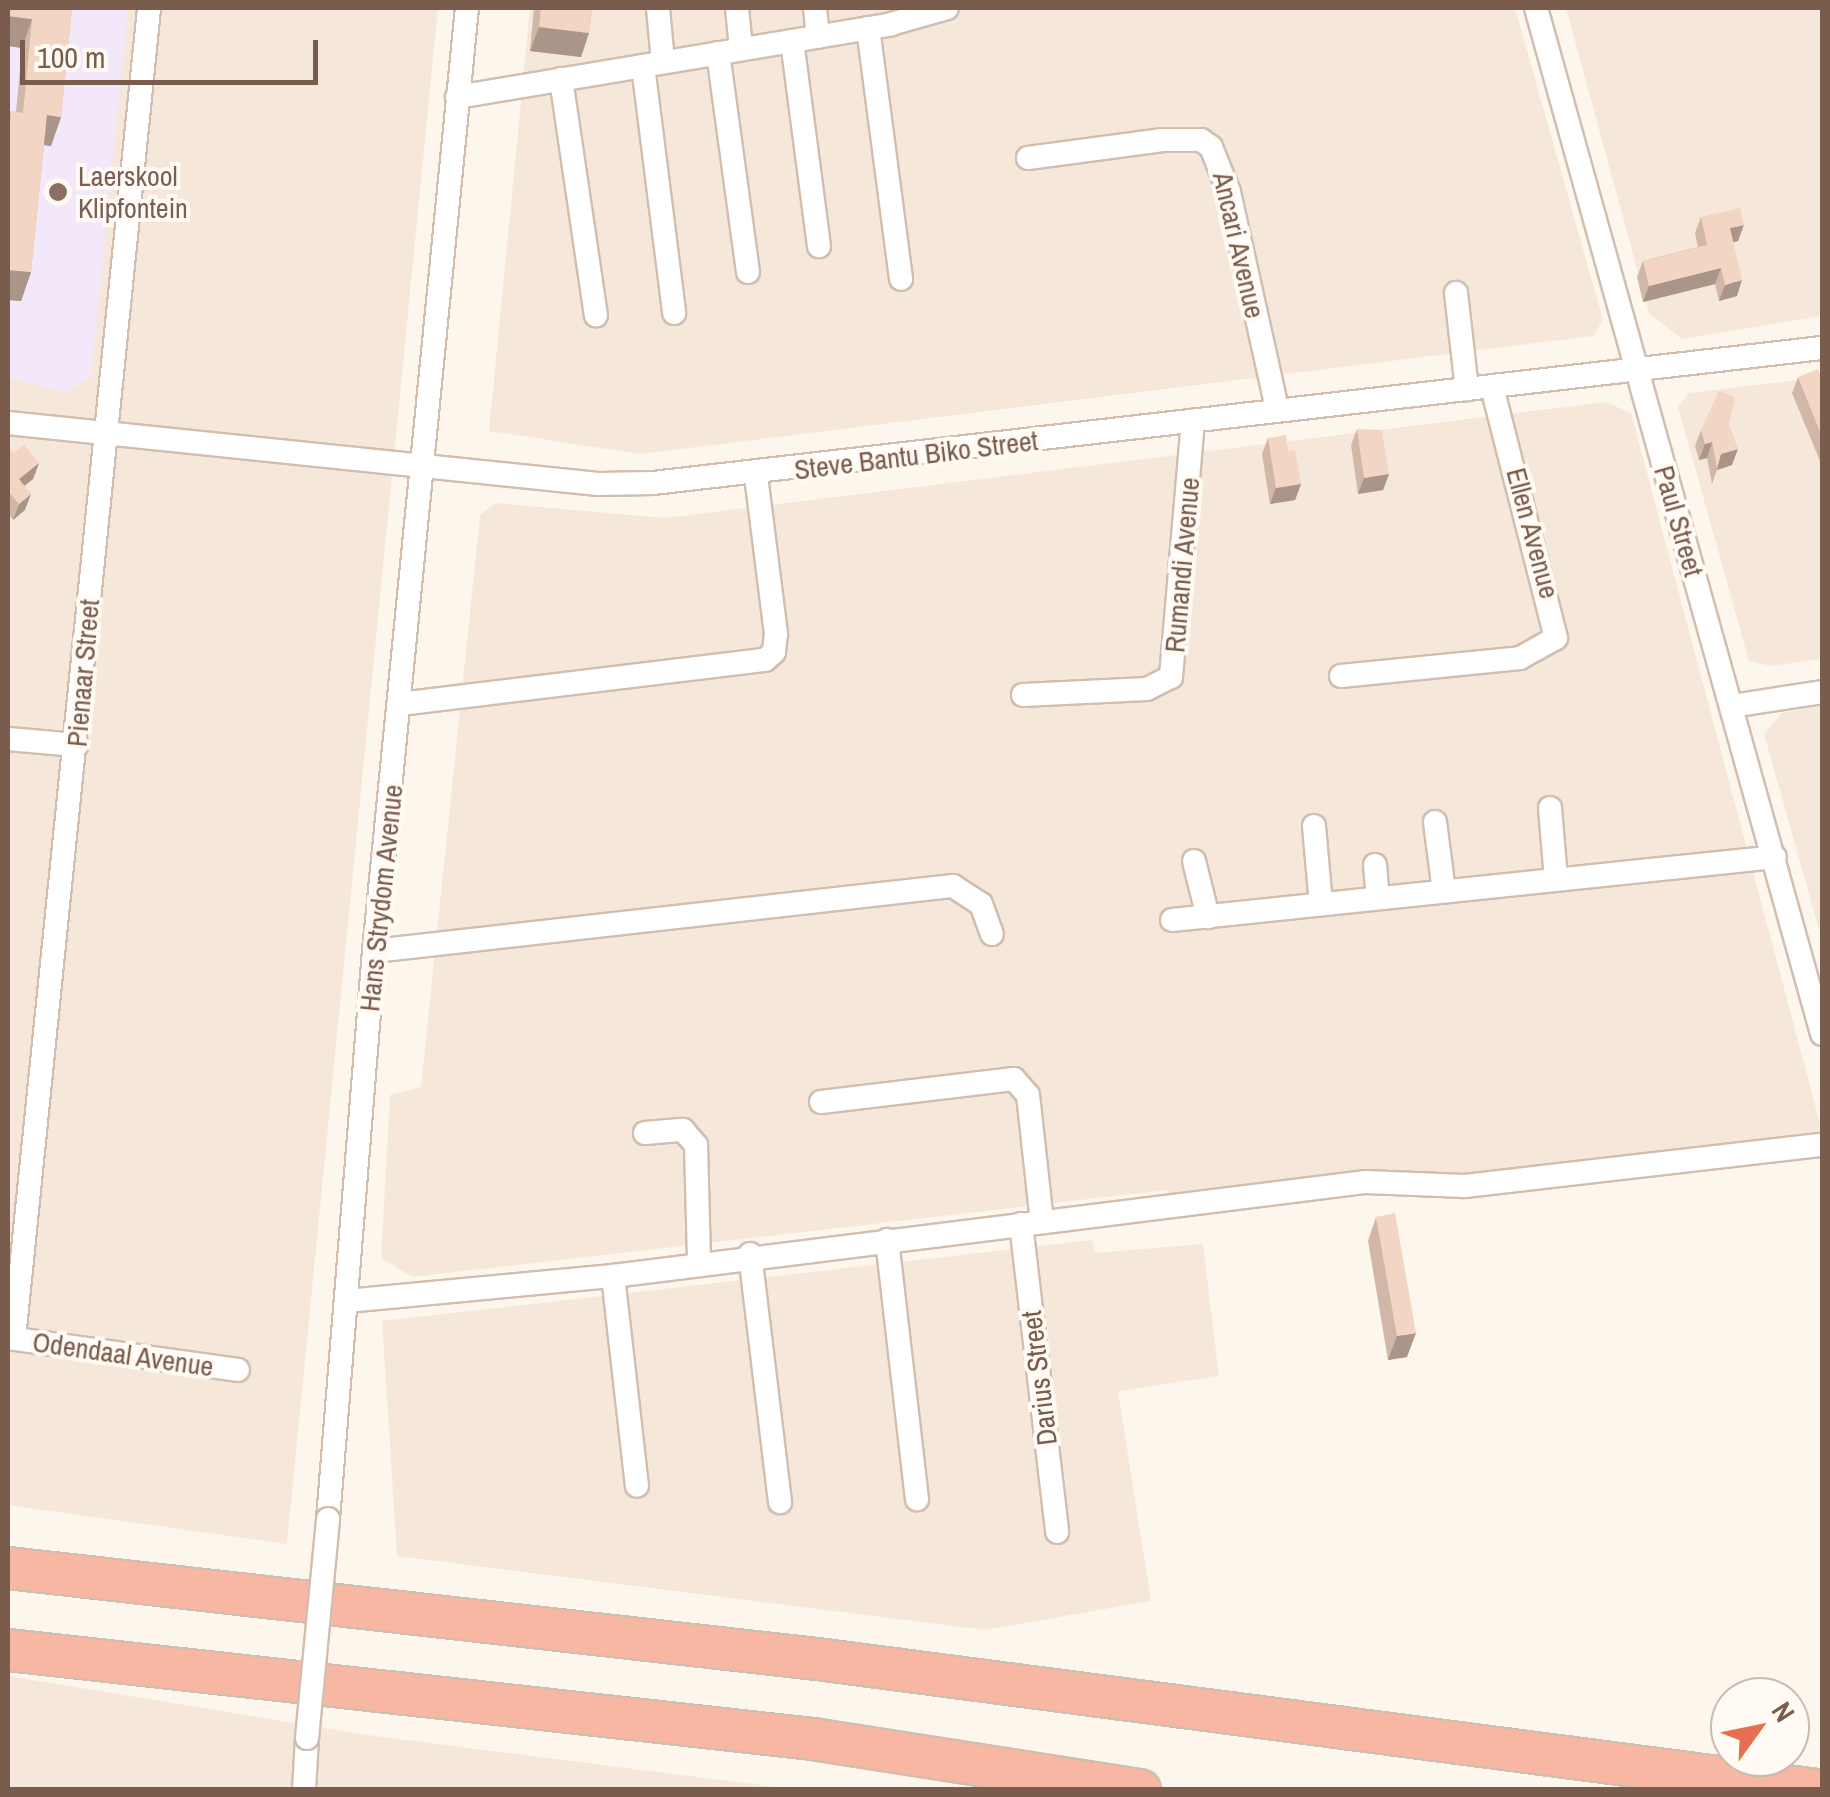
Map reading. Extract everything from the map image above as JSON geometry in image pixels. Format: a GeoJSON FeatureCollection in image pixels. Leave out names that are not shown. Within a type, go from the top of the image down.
{"type":"FeatureCollection","features":[{"type":"Feature","properties":{"kind":"highway"},"geometry":{"type":"LineString","coordinates":[[8,1568],[818,1659],[1818,1790]]}},
{"type":"Feature","properties":{"kind":"highway"},"geometry":{"type":"LineString","coordinates":[[8,1650],[813,1739],[1140,1790]]}},
{"type":"Feature","properties":{"kind":"street","name":"Pienaar Street"},"geometry":{"type":"LineString","coordinates":[[11,1338],[77,745],[103,436],[149,8]]}},
{"type":"Feature","properties":{"kind":"street","name":"Hans Strydom Avenue"},"geometry":{"type":"LineString","coordinates":[[304,1790],[374,950],[467,8]]}},
{"type":"Feature","properties":{"kind":"street"},"geometry":{"type":"LineString","coordinates":[[658,8],[653,64],[674,313]]}},
{"type":"Feature","properties":{"kind":"street"},"geometry":{"type":"LineString","coordinates":[[737,8],[730,51],[748,272]]}},
{"type":"Feature","properties":{"kind":"street"},"geometry":{"type":"LineString","coordinates":[[815,8],[818,36]]}},
{"type":"Feature","properties":{"kind":"street"},"geometry":{"type":"LineString","coordinates":[[457,97],[792,41],[946,8]]}},
{"type":"Feature","properties":{"kind":"street","name":"Paul Street"},"geometry":{"type":"LineString","coordinates":[[1536,8],[1822,1034]]}},
{"type":"Feature","properties":{"kind":"street"},"geometry":{"type":"LineString","coordinates":[[883,20],[901,279]]}},
{"type":"Feature","properties":{"kind":"street"},"geometry":{"type":"LineString","coordinates":[[792,41],[819,246]]}},
{"type":"Feature","properties":{"kind":"street"},"geometry":{"type":"LineString","coordinates":[[561,80],[596,315]]}},
{"type":"Feature","properties":{"kind":"street","name":"Ancari Avenue"},"geometry":{"type":"LineString","coordinates":[[1028,158],[1163,140],[1201,140],[1211,146],[1229,192],[1276,410]]}},
{"type":"Feature","properties":{"kind":"street"},"geometry":{"type":"LineString","coordinates":[[1456,293],[1467,389]]}},
{"type":"Feature","properties":{"kind":"street","name":"Steve Bantu Biko Street"},"geometry":{"type":"LineString","coordinates":[[8,422],[103,436],[420,462],[598,484],[756,475],[1276,410],[1638,372],[1822,348]]}},
{"type":"Feature","properties":{"kind":"street","name":"Ellen Avenue"},"geometry":{"type":"LineString","coordinates":[[1341,676],[1520,658],[1556,638],[1492,387]]}},
{"type":"Feature","properties":{"kind":"street","name":"Rumandi Avenue"},"geometry":{"type":"LineString","coordinates":[[1023,695],[1147,689],[1171,677],[1193,421]]}},
{"type":"Feature","properties":{"kind":"street"},"geometry":{"type":"LineString","coordinates":[[400,704],[765,660],[776,634],[756,475]]}},
{"type":"Feature","properties":{"kind":"street"},"geometry":{"type":"LineString","coordinates":[[1732,706],[1822,692]]}},
{"type":"Feature","properties":{"kind":"street"},"geometry":{"type":"LineString","coordinates":[[8,739],[77,745]]}},
{"type":"Feature","properties":{"kind":"street"},"geometry":{"type":"LineString","coordinates":[[1550,808],[1556,880]]}},
{"type":"Feature","properties":{"kind":"street"},"geometry":{"type":"LineString","coordinates":[[1435,822],[1444,892]]}},
{"type":"Feature","properties":{"kind":"street"},"geometry":{"type":"LineString","coordinates":[[1314,826],[1321,904]]}},
{"type":"Feature","properties":{"kind":"street"},"geometry":{"type":"LineString","coordinates":[[1172,920],[1775,857]]}},
{"type":"Feature","properties":{"kind":"street"},"geometry":{"type":"LineString","coordinates":[[1194,861],[1208,916]]}},
{"type":"Feature","properties":{"kind":"street"},"geometry":{"type":"LineString","coordinates":[[1375,865],[1378,898]]}},
{"type":"Feature","properties":{"kind":"street"},"geometry":{"type":"LineString","coordinates":[[374,950],[953,886],[981,904],[992,934]]}},
{"type":"Feature","properties":{"kind":"street","name":"Darius Street"},"geometry":{"type":"LineString","coordinates":[[821,1102],[1014,1079],[1028,1095],[1032,1222],[1057,1532]]}},
{"type":"Feature","properties":{"kind":"street"},"geometry":{"type":"LineString","coordinates":[[646,1133],[682,1130],[696,1146],[699,1261]]}},
{"type":"Feature","properties":{"kind":"street"},"geometry":{"type":"LineString","coordinates":[[347,1301],[613,1276],[750,1254],[1366,1182],[1465,1186],[1822,1145]]}},
{"type":"Feature","properties":{"kind":"street"},"geometry":{"type":"LineString","coordinates":[[888,1240],[917,1499]]}},
{"type":"Feature","properties":{"kind":"street"},"geometry":{"type":"LineString","coordinates":[[750,1254],[780,1502]]}},
{"type":"Feature","properties":{"kind":"street"},"geometry":{"type":"LineString","coordinates":[[613,1276],[637,1486]]}},
{"type":"Feature","properties":{"kind":"street","name":"Odendaal Avenue"},"geometry":{"type":"LineString","coordinates":[[11,1338],[238,1370]]}},
{"type":"Feature","properties":{"kind":"shaded area"},"geometry":{"type":"Polygon","coordinates":[[[8,8],[438,8],[287,1544],[8,1505],[8,8]]]}},
{"type":"Feature","properties":{"kind":"shaded area","name":"Laerskool Klipfontein"},"geometry":{"type":"Polygon","coordinates":[[[8,8],[128,8],[91,376],[66,393],[8,377],[8,8]]]}},
{"type":"Feature","properties":{"kind":"shaded area"},"geometry":{"type":"Polygon","coordinates":[[[530,8],[1515,8],[1603,320],[1593,336],[640,454],[489,431],[530,8]]]}},
{"type":"Feature","properties":{"kind":"shaded area"},"geometry":{"type":"Polygon","coordinates":[[[1566,8],[1822,8],[1822,316],[1682,339],[1649,313],[1566,8]]]}},
{"type":"Feature","properties":{"kind":"shaded area"},"geometry":{"type":"Polygon","coordinates":[[[1822,377],[1822,659],[1771,666],[1749,661],[1678,407],[1689,393],[1822,377]]]}},
{"type":"Feature","properties":{"kind":"shaded area"},"geometry":{"type":"Polygon","coordinates":[[[1606,402],[1631,413],[1822,1131],[1432,1180],[1435,1195],[1405,1197],[1384,1185],[1172,1215],[1167,1190],[412,1277],[381,1258],[390,1095],[421,1087],[480,515],[495,503],[665,518],[1606,402]]]}},
{"type":"Feature","properties":{"kind":"shaded area"},"geometry":{"type":"Polygon","coordinates":[[[1822,706],[1822,940],[1764,734],[1782,713],[1822,706]]]}},
{"type":"Feature","properties":{"kind":"shaded area"},"geometry":{"type":"Polygon","coordinates":[[[1092,1240],[1095,1253],[1203,1244],[1219,1376],[1118,1391],[1151,1601],[985,1630],[397,1556],[382,1321],[1092,1240]]]}},
{"type":"Feature","properties":{"kind":"shaded area"},"geometry":{"type":"Polygon","coordinates":[[[8,1676],[368,1735],[791,1789],[8,1789],[8,1676]]]}},
{"type":"Feature","properties":{"kind":"building"},"geometry":{"type":"Polygon","coordinates":[[[8,8],[72,8],[61,117],[47,115],[31,272],[8,270],[8,151],[11,111],[23,113],[32,19],[8,16],[8,8]]]}},
{"type":"Feature","properties":{"kind":"building"},"geometry":{"type":"Polygon","coordinates":[[[541,8],[592,8],[589,33],[539,27],[541,8]]]}},
{"type":"Feature","properties":{"kind":"building"},"geometry":{"type":"Polygon","coordinates":[[[1740,208],[1744,225],[1730,228],[1742,280],[1725,285],[1721,268],[1649,286],[1643,261],[1707,245],[1701,217],[1740,208]]]}},
{"type":"Feature","properties":{"kind":"building"},"geometry":{"type":"Polygon","coordinates":[[[1818,369],[1822,378],[1822,437],[1798,377],[1818,369]]]}},
{"type":"Feature","properties":{"kind":"building"},"geometry":{"type":"Polygon","coordinates":[[[1719,391],[1735,397],[1729,424],[1738,449],[1721,454],[1717,468],[1712,442],[1705,444],[1701,430],[1719,391]]]}},
{"type":"Feature","properties":{"kind":"building"},"geometry":{"type":"Polygon","coordinates":[[[1357,429],[1382,430],[1389,474],[1364,478],[1357,429]]]}},
{"type":"Feature","properties":{"kind":"building"},"geometry":{"type":"Polygon","coordinates":[[[1286,435],[1288,451],[1295,450],[1301,484],[1276,488],[1268,438],[1286,435]]]}},
{"type":"Feature","properties":{"kind":"building"},"geometry":{"type":"Polygon","coordinates":[[[24,445],[39,463],[19,479],[31,494],[19,504],[8,491],[8,449],[14,453],[24,445]]]}},
{"type":"Feature","properties":{"kind":"building"},"geometry":{"type":"Polygon","coordinates":[[[1395,1213],[1416,1333],[1397,1336],[1376,1217],[1395,1213]]]}},
{"type":"Feature","properties":{"kind":"place","name":"Laerskool Klipfontein"},"geometry":{"type":"Point","coordinates":[58,192]}}]}
